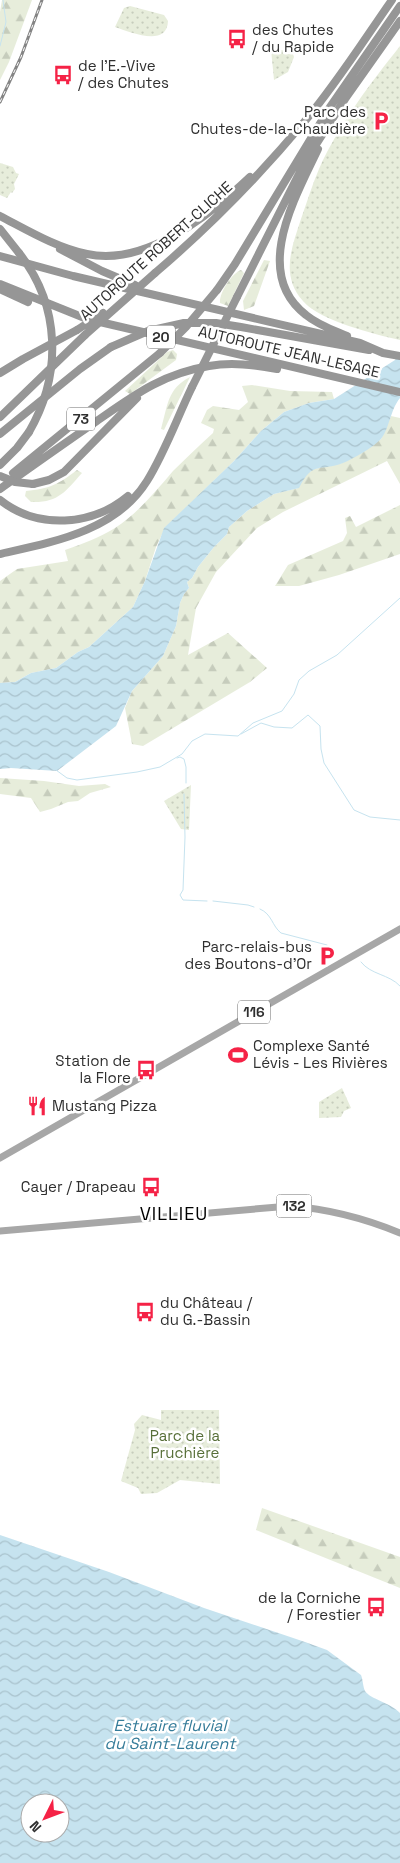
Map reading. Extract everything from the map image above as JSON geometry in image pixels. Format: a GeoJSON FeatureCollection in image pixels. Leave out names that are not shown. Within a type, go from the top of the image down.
{"type":"FeatureCollection","features":[{"type":"Feature","properties":{"kind":"highway"},"geometry":{"type":"LineString","coordinates":[[352,56],[385,0]]}},
{"type":"Feature","properties":{"kind":"highway","name":"AUTOROUTE ROBERT-CLICHE"},"geometry":{"type":"LineString","coordinates":[[0,417],[85,335],[232,203],[305,121],[392,0]]}},
{"type":"Feature","properties":{"kind":"highway","name":"73"},"geometry":{"type":"LineString","coordinates":[[0,484],[160,353],[186,327],[217,290],[236,264],[338,94],[400,6]]}},
{"type":"Feature","properties":{"kind":"highway"},"geometry":{"type":"LineString","coordinates":[[2,502],[22,513],[56,521],[90,517],[112,508],[130,494],[143,480],[306,160],[400,21]]}},
{"type":"Feature","properties":{"kind":"highway"},"geometry":{"type":"LineString","coordinates":[[375,56],[386,47],[400,29]]}},
{"type":"Feature","properties":{"kind":"highway"},"geometry":{"type":"LineString","coordinates":[[329,125],[300,186],[287,220],[280,252],[281,275],[287,293],[298,308],[307,316],[360,343]]}},
{"type":"Feature","properties":{"kind":"highway"},"geometry":{"type":"LineString","coordinates":[[0,216],[62,246],[88,254],[110,256],[126,254],[157,244],[181,232],[218,206],[268,162]]}},
{"type":"Feature","properties":{"kind":"highway"},"geometry":{"type":"LineString","coordinates":[[17,224],[94,267],[130,284],[162,296]]}},
{"type":"Feature","properties":{"kind":"highway"},"geometry":{"type":"LineString","coordinates":[[0,229],[33,272],[45,298],[53,336],[50,381],[42,407],[29,432],[0,466]]}},
{"type":"Feature","properties":{"kind":"highway"},"geometry":{"type":"LineString","coordinates":[[0,235],[19,253]]}},
{"type":"Feature","properties":{"kind":"highway","name":"AUTOROUTE JEAN-LESAGE"},"geometry":{"type":"LineString","coordinates":[[0,256],[73,276],[360,343],[383,353],[400,356]]}},
{"type":"Feature","properties":{"kind":"highway","name":"AUTOROUTE JEAN-LESAGE"},"geometry":{"type":"LineString","coordinates":[[0,284],[87,319],[400,392]]}},
{"type":"Feature","properties":{"kind":"highway"},"geometry":{"type":"LineString","coordinates":[[0,290],[39,306],[87,319]]}},
{"type":"Feature","properties":{"kind":"highway"},"geometry":{"type":"LineString","coordinates":[[0,373],[77,330],[132,293]]}},
{"type":"Feature","properties":{"kind":"highway"},"geometry":{"type":"LineString","coordinates":[[0,434],[80,369],[111,347],[148,331],[184,323],[216,323],[383,353]]}},
{"type":"Feature","properties":{"kind":"highway"},"geometry":{"type":"LineString","coordinates":[[0,489],[137,393],[152,384],[180,373],[209,366],[238,364],[327,376]]}},
{"type":"Feature","properties":{"kind":"highway"},"geometry":{"type":"LineString","coordinates":[[0,476],[15,482],[33,484],[49,480],[64,472],[131,403],[152,388],[180,373]]}},
{"type":"Feature","properties":{"kind":"highway"},"geometry":{"type":"LineString","coordinates":[[0,554],[54,542],[77,534],[107,518],[126,505],[138,493],[152,472],[185,400]]}},
{"type":"Feature","properties":{"kind":"main road","name":"116"},"geometry":{"type":"LineString","coordinates":[[0,1158],[400,929]]}},
{"type":"Feature","properties":{"kind":"main road","name":"132"},"geometry":{"type":"LineString","coordinates":[[0,1231],[290,1206],[337,1212],[371,1221],[400,1233]]}},
{"type":"Feature","properties":{"kind":"green space"},"geometry":{"type":"Polygon","coordinates":[[[2,0],[32,0],[9,62],[0,80],[0,12],[2,0]]]}},
{"type":"Feature","properties":{"kind":"green space"},"geometry":{"type":"Polygon","coordinates":[[[130,6],[164,15],[168,21],[166,29],[161,34],[147,36],[115,27],[124,8],[130,6]]]}},
{"type":"Feature","properties":{"kind":"green space"},"geometry":{"type":"Polygon","coordinates":[[[400,46],[400,340],[334,321],[311,308],[296,291],[290,271],[290,261],[294,240],[314,181],[327,152],[356,105],[400,46]]]}},
{"type":"Feature","properties":{"kind":"green space"},"geometry":{"type":"Polygon","coordinates":[[[271,49],[292,51],[294,57],[288,72],[274,80],[271,49]]]}},
{"type":"Feature","properties":{"kind":"green space"},"geometry":{"type":"Polygon","coordinates":[[[0,163],[13,167],[16,173],[19,174],[14,184],[15,189],[7,198],[0,195],[0,163]]]}},
{"type":"Feature","properties":{"kind":"green space"},"geometry":{"type":"Polygon","coordinates":[[[264,260],[270,261],[254,306],[244,310],[243,301],[264,260]]]}},
{"type":"Feature","properties":{"kind":"green space"},"geometry":{"type":"Polygon","coordinates":[[[241,270],[244,273],[228,306],[220,303],[227,284],[241,270]]]}},
{"type":"Feature","properties":{"kind":"green space"},"geometry":{"type":"Polygon","coordinates":[[[173,350],[177,354],[176,360],[130,394],[125,391],[167,352],[173,350]]]}},
{"type":"Feature","properties":{"kind":"green space"},"geometry":{"type":"Polygon","coordinates":[[[190,377],[164,430],[161,429],[167,405],[173,392],[182,382],[190,377]]]}},
{"type":"Feature","properties":{"kind":"green space"},"geometry":{"type":"Polygon","coordinates":[[[252,385],[290,391],[332,392],[334,399],[309,403],[284,412],[261,431],[234,461],[165,528],[133,607],[89,647],[78,652],[56,668],[31,673],[15,682],[0,683],[0,581],[17,569],[68,561],[65,550],[103,535],[123,522],[139,509],[173,471],[213,433],[214,429],[201,423],[207,410],[213,406],[239,410],[248,402],[242,386],[252,385]]]}},
{"type":"Feature","properties":{"kind":"green space"},"geometry":{"type":"Polygon","coordinates":[[[391,416],[400,418],[400,484],[387,461],[283,512],[257,528],[216,572],[196,608],[188,655],[228,633],[267,668],[250,682],[143,746],[132,744],[125,708],[132,691],[163,656],[176,626],[180,603],[189,588],[187,582],[192,578],[214,547],[227,534],[229,527],[247,511],[274,494],[298,488],[305,475],[314,469],[342,463],[381,439],[391,416]]]}},
{"type":"Feature","properties":{"kind":"green space"},"geometry":{"type":"Polygon","coordinates":[[[77,470],[82,473],[66,491],[55,498],[48,501],[31,502],[25,496],[26,491],[53,485],[77,470]]]}},
{"type":"Feature","properties":{"kind":"green space"},"geometry":{"type":"Polygon","coordinates":[[[400,505],[400,554],[339,575],[299,586],[275,586],[288,565],[343,541],[347,533],[345,518],[350,516],[356,527],[400,505]]]}},
{"type":"Feature","properties":{"kind":"green space"},"geometry":{"type":"Polygon","coordinates":[[[0,778],[79,786],[105,784],[111,787],[90,793],[78,801],[68,802],[40,812],[31,798],[0,794],[0,778]]]}},
{"type":"Feature","properties":{"kind":"green space"},"geometry":{"type":"Polygon","coordinates":[[[191,785],[189,830],[181,829],[164,801],[191,785]]]}},
{"type":"Feature","properties":{"kind":"green space"},"geometry":{"type":"Polygon","coordinates":[[[342,1088],[351,1108],[344,1111],[341,1117],[319,1118],[319,1102],[342,1088]]]}},
{"type":"Feature","properties":{"kind":"green space","name":"Parc de la Pruchière"},"geometry":{"type":"Polygon","coordinates":[[[161,1410],[219,1410],[220,1484],[180,1480],[157,1493],[141,1494],[138,1488],[121,1481],[135,1430],[134,1424],[142,1415],[161,1420],[161,1410]]]}},
{"type":"Feature","properties":{"kind":"green space"},"geometry":{"type":"Polygon","coordinates":[[[262,1508],[400,1557],[400,1588],[256,1530],[262,1508]]]}},
{"type":"Feature","properties":{"kind":"water"},"geometry":{"type":"Polygon","coordinates":[[[400,353],[400,398],[380,440],[347,461],[335,466],[313,470],[304,479],[299,488],[274,494],[247,511],[229,527],[227,534],[214,547],[192,578],[187,582],[189,588],[180,603],[176,626],[163,656],[132,691],[116,726],[57,771],[0,769],[0,683],[15,682],[31,673],[56,668],[78,652],[89,647],[133,607],[145,581],[164,528],[234,461],[261,431],[284,412],[309,403],[334,399],[395,360],[400,353]]]}},
{"type":"Feature","properties":{"kind":"water","name":"Estuaire fluvial du Saint-Laurent"},"geometry":{"type":"Polygon","coordinates":[[[0,1535],[327,1650],[361,1675],[364,1689],[368,1694],[400,1713],[400,1863],[0,1863],[0,1535]]]}},
{"type":"Feature","properties":{"kind":"waterway"},"geometry":{"type":"LineString","coordinates":[[0,46],[6,22],[3,0]]}},
{"type":"Feature","properties":{"kind":"waterway"},"geometry":{"type":"LineString","coordinates":[[56,770],[67,778],[77,780],[137,772],[160,767],[182,754],[192,741],[205,734],[238,736],[253,723],[282,711],[294,694],[299,680],[309,671],[337,655],[400,598]]}},
{"type":"Feature","properties":{"kind":"waterway"},"geometry":{"type":"LineString","coordinates":[[241,734],[261,723],[274,727],[292,728],[308,715],[320,726],[324,763],[354,810],[370,817],[400,820]]}},
{"type":"Feature","properties":{"kind":"waterway"},"geometry":{"type":"LineString","coordinates":[[177,758],[184,759],[186,783]]}},
{"type":"Feature","properties":{"kind":"waterway"},"geometry":{"type":"LineString","coordinates":[[184,794],[183,890],[180,895],[183,900],[207,901]]}},
{"type":"Feature","properties":{"kind":"waterway"},"geometry":{"type":"LineString","coordinates":[[213,901],[254,907]]}},
{"type":"Feature","properties":{"kind":"waterway"},"geometry":{"type":"LineString","coordinates":[[260,909],[270,917],[281,933],[327,945]]}},
{"type":"Feature","properties":{"kind":"waterway"},"geometry":{"type":"LineString","coordinates":[[361,962],[370,970],[391,979],[400,986]]}},
{"type":"Feature","properties":{"kind":"railway"},"geometry":{"type":"LineString","coordinates":[[0,102],[21,57],[42,0]]}},
{"type":"Feature","properties":{"kind":"place","name":"des Chutes / du Rapide"},"geometry":{"type":"Point","coordinates":[237,39]}},
{"type":"Feature","properties":{"kind":"place","name":"de l'E.-Vive / des Chutes"},"geometry":{"type":"Point","coordinates":[63,75]}},
{"type":"Feature","properties":{"kind":"place","name":"Parc des Chutes-de-la-Chaudière"},"geometry":{"type":"Point","coordinates":[381,121]}},
{"type":"Feature","properties":{"kind":"place","name":"Parc-relais-bus des Boutons-d'Or"},"geometry":{"type":"Point","coordinates":[327,956]}},
{"type":"Feature","properties":{"kind":"place","name":"Complexe Santé Lévis - Les Rivières"},"geometry":{"type":"Point","coordinates":[238,1055]}},
{"type":"Feature","properties":{"kind":"place","name":"Station de la Flore"},"geometry":{"type":"Point","coordinates":[146,1070]}},
{"type":"Feature","properties":{"kind":"place","name":"Mustang Pizza"},"geometry":{"type":"Point","coordinates":[37,1106]}},
{"type":"Feature","properties":{"kind":"place","name":"Cayer / Drapeau"},"geometry":{"type":"Point","coordinates":[151,1187]}},
{"type":"Feature","properties":{"kind":"place","name":"du Château / du G.-Bassin"},"geometry":{"type":"Point","coordinates":[145,1312]}},
{"type":"Feature","properties":{"kind":"place","name":"de la Corniche / Forestier"},"geometry":{"type":"Point","coordinates":[376,1607]}},
{"type":"Feature","properties":{"kind":"district","name":"VILLIEU"},"geometry":{"type":"Point","coordinates":[174,1214]}}]}
